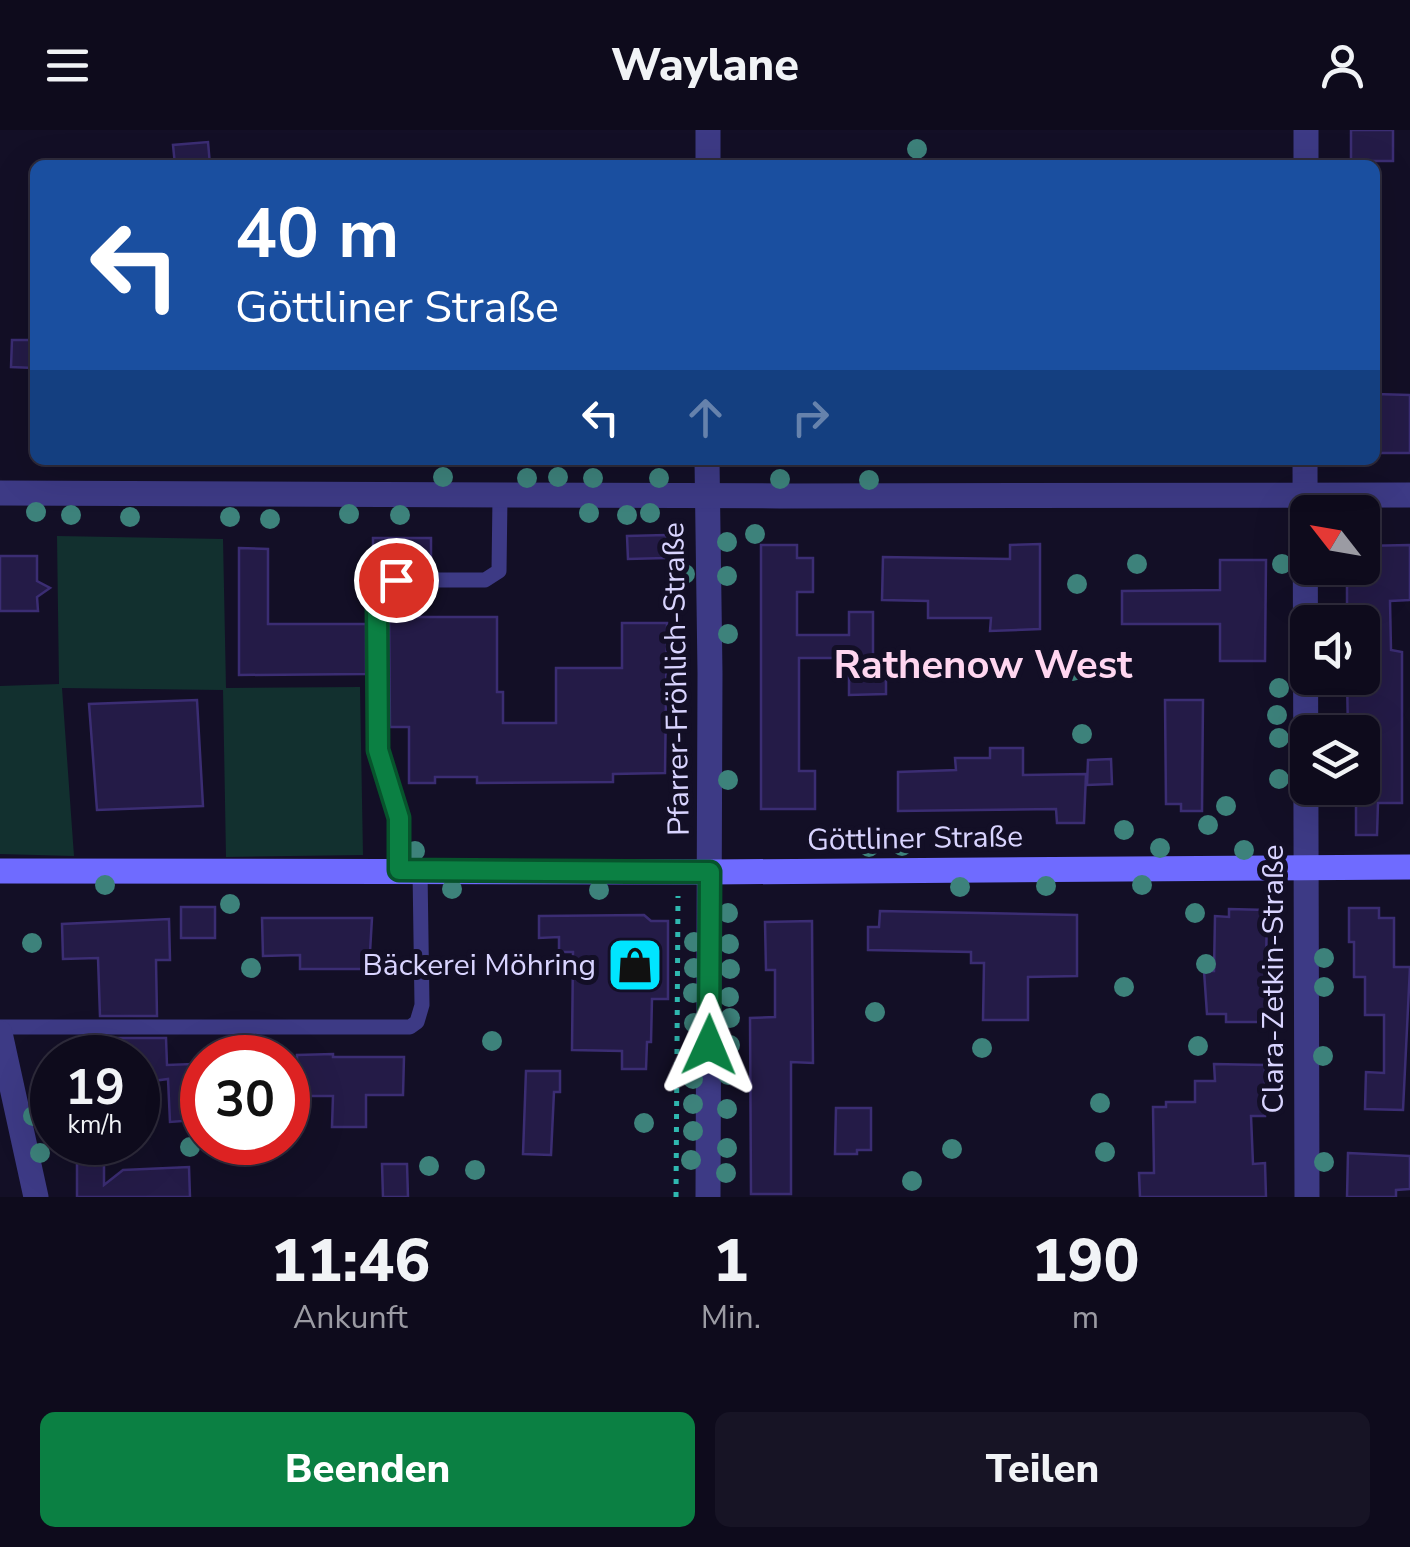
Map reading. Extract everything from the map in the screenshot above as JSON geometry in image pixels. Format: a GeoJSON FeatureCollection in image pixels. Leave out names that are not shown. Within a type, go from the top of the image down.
{"type":"FeatureCollection","features":[{"type":"Feature","properties":{"kind":"street"},"geometry":{"type":"LineString","coordinates":[[708,130],[708,160]]}},
{"type":"Feature","properties":{"kind":"street"},"geometry":{"type":"LineString","coordinates":[[1306,130],[1306,160]]}},
{"type":"Feature","properties":{"kind":"street","name":"Pfarrer-Fröhlich-Straße"},"geometry":{"type":"LineString","coordinates":[[707,465],[708,1197]]}},
{"type":"Feature","properties":{"kind":"street","name":"Clara-Zetkin-Straße"},"geometry":{"type":"LineString","coordinates":[[1305,465],[1305,495]]}},
{"type":"Feature","properties":{"kind":"street"},"geometry":{"type":"LineString","coordinates":[[0,494],[500,498],[1290,495]]}},
{"type":"Feature","properties":{"kind":"street"},"geometry":{"type":"LineString","coordinates":[[1380,495],[1410,495]]}},
{"type":"Feature","properties":{"kind":"street","name":"Clara-Zetkin-Straße"},"geometry":{"type":"LineString","coordinates":[[1305,585],[1307,1197]]}},
{"type":"Feature","properties":{"kind":"street","name":"Göttliner Straße"},"geometry":{"type":"LineString","coordinates":[[0,871],[710,872],[1410,867]]}},
{"type":"Feature","properties":{"kind":"street"},"geometry":{"type":"LineString","coordinates":[[0,1030],[36,1197]]}},
{"type":"Feature","properties":{"kind":"lane"},"geometry":{"type":"LineString","coordinates":[[0,1030],[410,1028],[421,1015],[422,1005],[410,870],[378,750],[377,600],[396,580],[485,580],[499,570],[500,498]]}},
{"type":"Feature","properties":{"kind":"path"},"geometry":{"type":"LineString","coordinates":[[676,1197],[678,896]]}},
{"type":"Feature","properties":{"kind":"green space"},"geometry":{"type":"Polygon","coordinates":[[[57,536],[223,539],[226,688],[360,687],[363,855],[226,857],[223,690],[62,688],[74,856],[0,854],[0,686],[59,684],[57,536]]]}},
{"type":"Feature","properties":{"kind":"building"},"geometry":{"type":"Polygon","coordinates":[[[1351,130],[1393,130],[1393,161],[1351,160],[1351,130]]]}},
{"type":"Feature","properties":{"kind":"building"},"geometry":{"type":"Polygon","coordinates":[[[208,142],[210,160],[174,160],[173,145],[208,142]]]}},
{"type":"Feature","properties":{"kind":"building"},"geometry":{"type":"Polygon","coordinates":[[[12,340],[30,340],[30,368],[11,367],[12,340]]]}},
{"type":"Feature","properties":{"kind":"building"},"geometry":{"type":"Polygon","coordinates":[[[1380,394],[1410,395],[1410,453],[1380,453],[1380,394]]]}},
{"type":"Feature","properties":{"kind":"building"},"geometry":{"type":"Polygon","coordinates":[[[666,535],[666,558],[628,559],[627,536],[666,535]]]}},
{"type":"Feature","properties":{"kind":"building"},"geometry":{"type":"Polygon","coordinates":[[[373,538],[431,538],[431,566],[373,565],[373,538]]]}},
{"type":"Feature","properties":{"kind":"building"},"geometry":{"type":"Polygon","coordinates":[[[1040,544],[1040,629],[990,631],[991,618],[928,618],[928,601],[882,600],[883,557],[1010,559],[1010,545],[1040,544]]]}},
{"type":"Feature","properties":{"kind":"building"},"geometry":{"type":"Polygon","coordinates":[[[761,545],[797,545],[797,558],[813,558],[813,592],[797,592],[797,635],[849,635],[849,612],[873,612],[873,667],[886,668],[886,694],[849,695],[849,658],[799,658],[799,771],[815,771],[815,809],[761,809],[761,545]]]}},
{"type":"Feature","properties":{"kind":"building"},"geometry":{"type":"Polygon","coordinates":[[[1410,545],[1410,600],[1390,601],[1391,650],[1402,652],[1402,803],[1380,803],[1380,715],[1348,715],[1347,695],[1380,695],[1380,605],[1347,605],[1347,586],[1380,585],[1380,546],[1410,545]]]}},
{"type":"Feature","properties":{"kind":"building"},"geometry":{"type":"Polygon","coordinates":[[[239,548],[268,549],[268,624],[366,624],[366,674],[239,675],[239,548]]]}},
{"type":"Feature","properties":{"kind":"building"},"geometry":{"type":"Polygon","coordinates":[[[0,556],[37,556],[37,581],[50,588],[37,597],[38,611],[0,611],[0,556]]]}},
{"type":"Feature","properties":{"kind":"building"},"geometry":{"type":"Polygon","coordinates":[[[1220,560],[1266,560],[1265,661],[1220,661],[1220,624],[1122,624],[1122,591],[1220,590],[1220,560]]]}},
{"type":"Feature","properties":{"kind":"building"},"geometry":{"type":"Polygon","coordinates":[[[389,617],[497,617],[497,692],[503,692],[503,723],[556,723],[556,668],[622,668],[622,623],[667,623],[665,773],[613,774],[613,782],[477,783],[477,777],[435,777],[435,783],[409,783],[409,727],[390,727],[389,617]]]}},
{"type":"Feature","properties":{"kind":"building"},"geometry":{"type":"Polygon","coordinates":[[[197,700],[203,806],[97,810],[89,704],[197,700]]]}},
{"type":"Feature","properties":{"kind":"building"},"geometry":{"type":"Polygon","coordinates":[[[1165,700],[1203,700],[1202,811],[1181,811],[1181,804],[1166,804],[1165,700]]]}},
{"type":"Feature","properties":{"kind":"building"},"geometry":{"type":"Polygon","coordinates":[[[990,748],[1023,748],[1023,775],[1086,774],[1084,823],[1057,823],[1056,809],[898,811],[898,772],[956,770],[955,758],[990,758],[990,748]]]}},
{"type":"Feature","properties":{"kind":"building"},"geometry":{"type":"Polygon","coordinates":[[[1111,759],[1112,784],[1087,785],[1088,760],[1111,759]]]}},
{"type":"Feature","properties":{"kind":"building"},"geometry":{"type":"Polygon","coordinates":[[[1356,805],[1378,805],[1377,835],[1356,835],[1356,805]]]}},
{"type":"Feature","properties":{"kind":"building"},"geometry":{"type":"Polygon","coordinates":[[[181,907],[215,907],[215,938],[181,938],[181,907]]]}},
{"type":"Feature","properties":{"kind":"building"},"geometry":{"type":"Polygon","coordinates":[[[1349,908],[1379,908],[1379,918],[1394,918],[1394,967],[1410,967],[1403,1110],[1365,1109],[1366,1072],[1384,1073],[1384,1015],[1365,1015],[1365,977],[1354,977],[1349,908]]]}},
{"type":"Feature","properties":{"kind":"building"},"geometry":{"type":"Polygon","coordinates":[[[1229,909],[1267,910],[1265,1022],[1226,1022],[1226,1014],[1207,1014],[1204,971],[1214,971],[1215,916],[1229,917],[1229,909]]]}},
{"type":"Feature","properties":{"kind":"building"},"geometry":{"type":"Polygon","coordinates":[[[880,911],[1077,915],[1077,976],[1028,977],[1028,1020],[983,1020],[984,963],[971,963],[971,952],[868,950],[868,927],[879,927],[880,911]]]}},
{"type":"Feature","properties":{"kind":"building"},"geometry":{"type":"Polygon","coordinates":[[[644,915],[651,921],[668,921],[668,999],[652,999],[646,1069],[622,1069],[622,1051],[572,1050],[573,952],[559,952],[559,937],[539,938],[539,916],[644,915]]]}},
{"type":"Feature","properties":{"kind":"building"},"geometry":{"type":"Polygon","coordinates":[[[262,918],[372,918],[369,969],[300,969],[300,955],[263,956],[262,918]]]}},
{"type":"Feature","properties":{"kind":"building"},"geometry":{"type":"Polygon","coordinates":[[[169,919],[170,960],[156,960],[157,1016],[100,1016],[98,958],[63,959],[62,924],[169,919]]]}},
{"type":"Feature","properties":{"kind":"building"},"geometry":{"type":"Polygon","coordinates":[[[812,921],[813,1063],[791,1062],[791,1194],[751,1194],[750,1018],[775,1017],[775,970],[766,970],[765,922],[812,921]]]}},
{"type":"Feature","properties":{"kind":"building"},"geometry":{"type":"Polygon","coordinates":[[[160,1038],[166,1038],[167,1065],[180,1064],[180,1121],[170,1122],[168,1079],[160,1080],[160,1038]]]}},
{"type":"Feature","properties":{"kind":"building"},"geometry":{"type":"Polygon","coordinates":[[[310,1055],[404,1057],[403,1095],[366,1095],[366,1127],[332,1127],[333,1096],[310,1096],[310,1055]]]}},
{"type":"Feature","properties":{"kind":"building"},"geometry":{"type":"Polygon","coordinates":[[[1214,1064],[1265,1065],[1265,1116],[1251,1116],[1253,1164],[1265,1163],[1266,1197],[1140,1197],[1139,1173],[1154,1173],[1153,1107],[1166,1107],[1166,1102],[1195,1102],[1195,1081],[1215,1081],[1214,1064]]]}},
{"type":"Feature","properties":{"kind":"building"},"geometry":{"type":"Polygon","coordinates":[[[526,1071],[560,1071],[560,1092],[554,1092],[551,1155],[523,1154],[526,1071]]]}},
{"type":"Feature","properties":{"kind":"building"},"geometry":{"type":"Polygon","coordinates":[[[836,1108],[871,1108],[871,1150],[835,1154],[836,1108]]]}},
{"type":"Feature","properties":{"kind":"building"},"geometry":{"type":"Polygon","coordinates":[[[1348,1153],[1410,1156],[1410,1189],[1396,1190],[1396,1197],[1347,1197],[1348,1153]]]}},
{"type":"Feature","properties":{"kind":"building"},"geometry":{"type":"Polygon","coordinates":[[[382,1164],[407,1164],[408,1197],[383,1197],[382,1164]]]}},
{"type":"Feature","properties":{"kind":"building"},"geometry":{"type":"Polygon","coordinates":[[[77,1165],[104,1165],[104,1185],[123,1170],[189,1167],[190,1197],[77,1197],[77,1165]]]}},
{"type":"Feature","properties":{"kind":"place","name":"Bäckerei Möhring"},"geometry":{"type":"Point","coordinates":[635,965]}},
{"type":"Feature","properties":{"kind":"district","name":"Rathenow West"},"geometry":{"type":"Point","coordinates":[983,664]}},
{"type":"Feature","properties":{"kind":"route"},"geometry":{"type":"LineString","coordinates":[[396,580],[377,600],[378,750],[399,818],[399,870],[710,872],[709,1045]]}}]}
